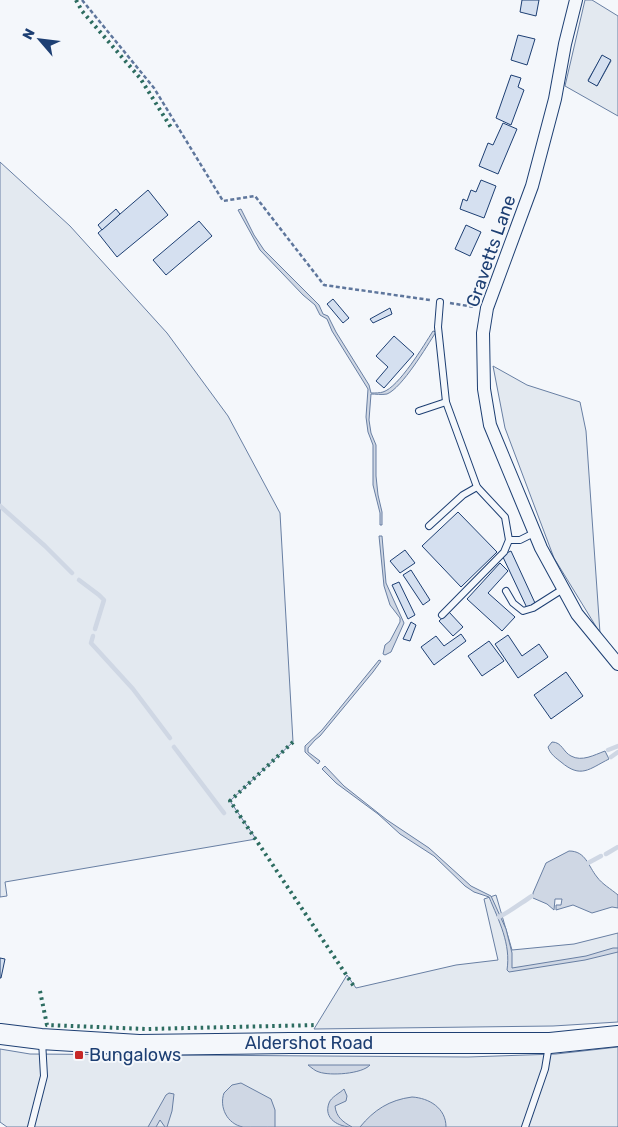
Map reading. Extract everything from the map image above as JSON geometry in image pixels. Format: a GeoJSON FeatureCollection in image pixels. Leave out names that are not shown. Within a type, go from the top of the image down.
{"type":"FeatureCollection","features":[{"type":"Feature","properties":{"kind":"main road","name":"Aldershot Road"},"geometry":{"type":"LineString","coordinates":[[0,1034],[139,1046],[290,1043],[550,1043],[618,1036]]}},
{"type":"Feature","properties":{"kind":"street","name":"Gravetts Lane"},"geometry":{"type":"LineString","coordinates":[[576,0],[565,44],[555,99],[532,186],[488,308],[484,333],[484,390],[490,425],[534,533],[577,614],[618,664]]}},
{"type":"Feature","properties":{"kind":"lane"},"geometry":{"type":"LineString","coordinates":[[440,302],[438,327],[446,402],[477,487],[505,517],[509,540],[504,552],[442,615]]}},
{"type":"Feature","properties":{"kind":"lane"},"geometry":{"type":"LineString","coordinates":[[419,411],[446,402]]}},
{"type":"Feature","properties":{"kind":"lane"},"geometry":{"type":"LineString","coordinates":[[429,526],[463,495],[477,487]]}},
{"type":"Feature","properties":{"kind":"lane"},"geometry":{"type":"LineString","coordinates":[[509,540],[520,540],[534,533]]}},
{"type":"Feature","properties":{"kind":"lane"},"geometry":{"type":"LineString","coordinates":[[506,591],[513,603],[523,611],[534,608],[563,589]]}},
{"type":"Feature","properties":{"kind":"lane"},"geometry":{"type":"LineString","coordinates":[[31,1127],[44,1076],[42,1039]]}},
{"type":"Feature","properties":{"kind":"lane"},"geometry":{"type":"LineString","coordinates":[[525,1127],[545,1069],[550,1043]]}},
{"type":"Feature","properties":{"kind":"path"},"geometry":{"type":"LineString","coordinates":[[82,0],[154,88],[223,201],[255,196],[324,285],[488,308]]}},
{"type":"Feature","properties":{"kind":"shaded area"},"geometry":{"type":"Polygon","coordinates":[[[585,0],[592,0],[618,16],[618,116],[565,86],[585,0]],[[602,56],[588,80],[597,86],[611,61],[602,56]]]}},
{"type":"Feature","properties":{"kind":"shaded area"},"geometry":{"type":"Polygon","coordinates":[[[0,162],[70,226],[167,333],[228,416],[280,513],[293,742],[230,801],[256,839],[5,882],[7,896],[0,897],[0,162]]]}},
{"type":"Feature","properties":{"kind":"shaded area"},"geometry":{"type":"Polygon","coordinates":[[[241,209],[264,250],[319,305],[323,314],[328,316],[369,385],[371,393],[379,393],[389,389],[411,365],[433,331],[436,332],[400,384],[387,394],[371,394],[369,420],[371,433],[376,445],[376,476],[382,512],[382,525],[380,525],[380,513],[373,485],[373,445],[368,432],[366,417],[368,389],[332,331],[327,319],[320,315],[315,305],[260,250],[238,210],[241,209]]]}},
{"type":"Feature","properties":{"kind":"shaded area"},"geometry":{"type":"Polygon","coordinates":[[[493,366],[527,385],[580,402],[586,431],[600,633],[554,558],[505,428],[493,366]]]}},
{"type":"Feature","properties":{"kind":"shaded area"},"geometry":{"type":"Polygon","coordinates":[[[379,536],[382,536],[386,583],[404,623],[391,652],[385,655],[383,654],[385,645],[390,641],[400,622],[400,618],[390,605],[384,586],[379,536]]]}},
{"type":"Feature","properties":{"kind":"shaded area"},"geometry":{"type":"Polygon","coordinates":[[[379,660],[381,661],[373,672],[308,748],[308,752],[320,761],[318,764],[305,752],[305,746],[322,730],[379,660]]]}},
{"type":"Feature","properties":{"kind":"shaded area"},"geometry":{"type":"Polygon","coordinates":[[[552,742],[560,745],[568,754],[575,758],[588,757],[605,751],[609,759],[585,771],[574,770],[552,754],[548,747],[552,742]]]}},
{"type":"Feature","properties":{"kind":"shaded area"},"geometry":{"type":"Polygon","coordinates":[[[325,766],[344,786],[387,820],[429,848],[471,886],[491,896],[506,929],[512,953],[512,968],[586,956],[613,948],[618,948],[618,952],[585,960],[509,972],[507,970],[506,942],[489,897],[474,892],[465,886],[434,856],[400,834],[378,814],[336,783],[322,769],[325,766]]]}},
{"type":"Feature","properties":{"kind":"shaded area"},"geometry":{"type":"Polygon","coordinates":[[[569,851],[583,856],[599,880],[618,895],[618,908],[612,907],[592,913],[573,905],[556,910],[556,905],[561,905],[562,899],[555,899],[554,910],[547,904],[533,898],[533,893],[546,863],[569,851]]]}},
{"type":"Feature","properties":{"kind":"shaded area"},"geometry":{"type":"Polygon","coordinates":[[[496,895],[512,950],[574,944],[618,933],[618,1022],[553,1026],[314,1029],[347,975],[356,988],[456,965],[498,960],[484,899],[496,895]]]}},
{"type":"Feature","properties":{"kind":"shaded area"},"geometry":{"type":"Polygon","coordinates":[[[618,1047],[618,1127],[7,1127],[0,1122],[0,1049],[30,1054],[468,1057],[556,1054],[618,1047]]]}},
{"type":"Feature","properties":{"kind":"shaded area"},"geometry":{"type":"Polygon","coordinates":[[[308,1065],[370,1065],[353,1072],[338,1074],[319,1072],[308,1065]]]}},
{"type":"Feature","properties":{"kind":"shaded area"},"geometry":{"type":"Polygon","coordinates":[[[241,1083],[271,1099],[275,1110],[275,1127],[243,1127],[229,1119],[223,1104],[224,1093],[232,1085],[241,1083]]]}},
{"type":"Feature","properties":{"kind":"shaded area"},"geometry":{"type":"Polygon","coordinates":[[[344,1089],[347,1096],[346,1101],[335,1106],[340,1119],[352,1127],[337,1124],[328,1114],[330,1101],[344,1089]]]}},
{"type":"Feature","properties":{"kind":"shaded area"},"geometry":{"type":"Polygon","coordinates":[[[169,1093],[174,1094],[172,1111],[167,1127],[160,1120],[156,1127],[148,1127],[166,1095],[169,1093]]]}},
{"type":"Feature","properties":{"kind":"shaded area"},"geometry":{"type":"Polygon","coordinates":[[[412,1097],[424,1099],[440,1109],[446,1127],[360,1127],[389,1103],[412,1097]]]}},
{"type":"Feature","properties":{"kind":"building"},"geometry":{"type":"Polygon","coordinates":[[[522,0],[539,0],[536,16],[520,12],[522,0]]]}},
{"type":"Feature","properties":{"kind":"building"},"geometry":{"type":"Polygon","coordinates":[[[518,35],[535,39],[527,65],[511,60],[518,35]]]}},
{"type":"Feature","properties":{"kind":"building"},"geometry":{"type":"Polygon","coordinates":[[[602,55],[611,60],[597,86],[588,81],[602,55]]]}},
{"type":"Feature","properties":{"kind":"building"},"geometry":{"type":"Polygon","coordinates":[[[511,75],[521,78],[518,87],[524,90],[511,125],[496,118],[511,75]]]}},
{"type":"Feature","properties":{"kind":"building"},"geometry":{"type":"Polygon","coordinates":[[[503,123],[517,129],[498,174],[479,166],[488,143],[493,145],[503,123]]]}},
{"type":"Feature","properties":{"kind":"building"},"geometry":{"type":"Polygon","coordinates":[[[481,180],[496,186],[484,218],[460,209],[463,199],[467,201],[471,190],[476,192],[481,180]]]}},
{"type":"Feature","properties":{"kind":"building"},"geometry":{"type":"Polygon","coordinates":[[[148,190],[168,215],[117,257],[98,233],[148,190]]]}},
{"type":"Feature","properties":{"kind":"building"},"geometry":{"type":"Polygon","coordinates":[[[116,209],[120,214],[102,230],[98,225],[116,209]]]}},
{"type":"Feature","properties":{"kind":"building"},"geometry":{"type":"Polygon","coordinates":[[[199,221],[212,236],[166,275],[153,260],[199,221]]]}},
{"type":"Feature","properties":{"kind":"building"},"geometry":{"type":"Polygon","coordinates":[[[466,225],[481,232],[470,256],[455,249],[466,225]]]}},
{"type":"Feature","properties":{"kind":"building"},"geometry":{"type":"Polygon","coordinates":[[[333,299],[349,318],[343,323],[327,304],[333,299]]]}},
{"type":"Feature","properties":{"kind":"building"},"geometry":{"type":"Polygon","coordinates":[[[390,308],[392,314],[373,323],[370,319],[390,308]]]}},
{"type":"Feature","properties":{"kind":"building"},"geometry":{"type":"Polygon","coordinates":[[[394,336],[414,354],[384,388],[376,381],[388,367],[376,356],[394,336]]]}},
{"type":"Feature","properties":{"kind":"building"},"geometry":{"type":"Polygon","coordinates":[[[458,512],[497,552],[461,587],[422,546],[458,512]]]}},
{"type":"Feature","properties":{"kind":"building"},"geometry":{"type":"Polygon","coordinates":[[[405,550],[415,563],[400,573],[390,561],[405,550]]]}},
{"type":"Feature","properties":{"kind":"building"},"geometry":{"type":"Polygon","coordinates":[[[511,551],[535,603],[527,608],[502,555],[511,551]]]}},
{"type":"Feature","properties":{"kind":"building"},"geometry":{"type":"Polygon","coordinates":[[[500,563],[508,571],[488,593],[515,617],[502,631],[467,599],[500,563]]]}},
{"type":"Feature","properties":{"kind":"building"},"geometry":{"type":"Polygon","coordinates":[[[411,570],[430,600],[423,605],[403,575],[411,570]]]}},
{"type":"Feature","properties":{"kind":"building"},"geometry":{"type":"Polygon","coordinates":[[[399,582],[415,615],[408,619],[392,585],[399,582]]]}},
{"type":"Feature","properties":{"kind":"building"},"geometry":{"type":"Polygon","coordinates":[[[449,612],[463,627],[453,636],[439,621],[449,612]]]}},
{"type":"Feature","properties":{"kind":"building"},"geometry":{"type":"Polygon","coordinates":[[[411,622],[416,625],[410,641],[403,639],[411,622]]]}},
{"type":"Feature","properties":{"kind":"building"},"geometry":{"type":"Polygon","coordinates":[[[461,634],[466,641],[434,665],[421,647],[436,636],[444,646],[461,634]]]}},
{"type":"Feature","properties":{"kind":"building"},"geometry":{"type":"Polygon","coordinates":[[[508,635],[522,656],[539,644],[548,657],[518,678],[495,644],[508,635]]]}},
{"type":"Feature","properties":{"kind":"building"},"geometry":{"type":"Polygon","coordinates":[[[489,641],[504,661],[482,676],[468,656],[489,641]]]}},
{"type":"Feature","properties":{"kind":"building"},"geometry":{"type":"Polygon","coordinates":[[[566,672],[583,696],[551,719],[534,695],[566,672]]]}},
{"type":"Feature","properties":{"kind":"building"},"geometry":{"type":"Polygon","coordinates":[[[0,958],[5,959],[1,978],[0,978],[0,958]]]}},
{"type":"Feature","properties":{"kind":"waterway"},"geometry":{"type":"LineString","coordinates":[[0,506],[72,573]]}},
{"type":"Feature","properties":{"kind":"waterway"},"geometry":{"type":"LineString","coordinates":[[79,580],[104,600],[95,629]]}},
{"type":"Feature","properties":{"kind":"waterway"},"geometry":{"type":"LineString","coordinates":[[93,636],[91,643],[133,689],[170,738]]}},
{"type":"Feature","properties":{"kind":"waterway"},"geometry":{"type":"LineString","coordinates":[[608,750],[618,746]]}},
{"type":"Feature","properties":{"kind":"waterway"},"geometry":{"type":"LineString","coordinates":[[174,747],[224,813]]}},
{"type":"Feature","properties":{"kind":"waterway"},"geometry":{"type":"LineString","coordinates":[[611,757],[618,752]]}},
{"type":"Feature","properties":{"kind":"waterway"},"geometry":{"type":"LineString","coordinates":[[606,854],[618,847]]}},
{"type":"Feature","properties":{"kind":"waterway"},"geometry":{"type":"LineString","coordinates":[[588,863],[601,856]]}},
{"type":"Feature","properties":{"kind":"waterway"},"geometry":{"type":"LineString","coordinates":[[499,917],[532,896]]}},
{"type":"Feature","properties":{"kind":"hedge"},"geometry":{"type":"LineString","coordinates":[[76,0],[82,11],[140,78],[172,129]]}},
{"type":"Feature","properties":{"kind":"hedge"},"geometry":{"type":"LineString","coordinates":[[293,742],[230,801],[355,988]]}},
{"type":"Feature","properties":{"kind":"hedge"},"geometry":{"type":"LineString","coordinates":[[40,991],[47,1025],[146,1029],[317,1025]]}},
{"type":"Feature","properties":{"kind":"place","name":"Bungalows"},"geometry":{"type":"Point","coordinates":[79,1055]}}]}
